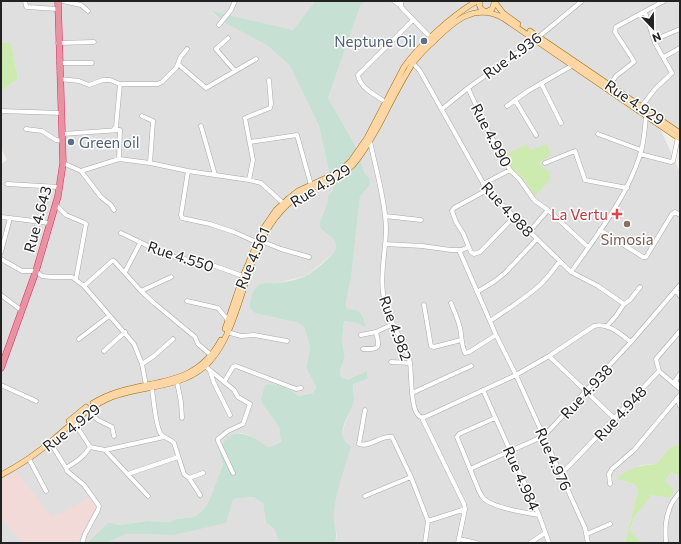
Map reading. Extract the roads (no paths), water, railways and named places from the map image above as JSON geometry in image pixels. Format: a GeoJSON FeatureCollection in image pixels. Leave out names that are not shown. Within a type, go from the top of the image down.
{"type":"FeatureCollection","features":[{"type":"Feature","properties":{"kind":"highway","name":"Rue 4.643"},"geometry":{"type":"LineString","coordinates":[[36,271],[55,204],[63,163],[58,43],[58,1]]}},
{"type":"Feature","properties":{"kind":"highway"},"geometry":{"type":"LineString","coordinates":[[1,368],[36,271]]}},
{"type":"Feature","properties":{"kind":"main road","name":"Rue 4.561"},"geometry":{"type":"LineString","coordinates":[[1,472],[39,448],[77,414],[100,398],[119,391],[171,381],[198,367],[211,354],[222,338],[243,276],[266,225],[283,203],[298,192],[338,172],[352,161],[368,138],[407,63],[415,52],[457,14],[476,1]]}},
{"type":"Feature","properties":{"kind":"main road"},"geometry":{"type":"LineString","coordinates":[[480,1],[481,8],[486,12],[492,8],[495,2]]}},
{"type":"Feature","properties":{"kind":"main road","name":"Rue 4.929"},"geometry":{"type":"LineString","coordinates":[[495,2],[503,13],[573,65],[646,116],[680,136]]}},
{"type":"Feature","properties":{"kind":"main road","name":"Rue 4.929"},"geometry":{"type":"LineString","coordinates":[[1,475],[29,459],[98,404],[112,397],[129,392],[177,382],[197,373],[205,366],[220,349],[259,242],[272,222],[288,204],[306,191],[340,175],[347,170],[360,156],[370,141],[413,63],[422,52],[455,22],[469,15],[486,12],[496,14],[503,18],[537,38],[610,86],[680,136]]}},
{"type":"Feature","properties":{"kind":"street"},"geometry":{"type":"LineString","coordinates":[[25,1],[27,7],[58,9]]}},
{"type":"Feature","properties":{"kind":"street"},"geometry":{"type":"LineString","coordinates":[[63,1],[81,5],[88,11]]}},
{"type":"Feature","properties":{"kind":"street"},"geometry":{"type":"LineString","coordinates":[[219,26],[231,10],[235,1]]}},
{"type":"Feature","properties":{"kind":"street"},"geometry":{"type":"LineString","coordinates":[[394,1],[401,3],[413,20],[430,38]]}},
{"type":"Feature","properties":{"kind":"street","name":"Rue 4.936"},"geometry":{"type":"LineString","coordinates":[[442,110],[468,88],[537,38],[582,1]]}},
{"type":"Feature","properties":{"kind":"street"},"geometry":{"type":"LineString","coordinates":[[610,86],[616,76],[634,62],[615,32],[616,27],[664,1]]}},
{"type":"Feature","properties":{"kind":"street"},"geometry":{"type":"LineString","coordinates":[[641,107],[655,89],[672,73],[655,43],[645,12]]}},
{"type":"Feature","properties":{"kind":"street"},"geometry":{"type":"LineString","coordinates":[[386,102],[363,84],[359,79],[358,74],[413,20]]}},
{"type":"Feature","properties":{"kind":"street"},"geometry":{"type":"LineString","coordinates":[[654,40],[680,29]]}},
{"type":"Feature","properties":{"kind":"street"},"geometry":{"type":"LineString","coordinates":[[228,38],[216,49],[235,71]]}},
{"type":"Feature","properties":{"kind":"street"},"geometry":{"type":"LineString","coordinates":[[58,43],[94,42]]}},
{"type":"Feature","properties":{"kind":"street"},"geometry":{"type":"LineString","coordinates":[[664,57],[680,48]]}},
{"type":"Feature","properties":{"kind":"street"},"geometry":{"type":"LineString","coordinates":[[60,80],[79,81],[89,84],[94,84],[103,80],[110,80],[120,84],[158,84],[162,82],[178,64],[180,58],[187,49]]}},
{"type":"Feature","properties":{"kind":"street"},"geometry":{"type":"LineString","coordinates":[[178,64],[206,88],[256,59]]}},
{"type":"Feature","properties":{"kind":"street"},"geometry":{"type":"LineString","coordinates":[[59,63],[92,64]]}},
{"type":"Feature","properties":{"kind":"street","name":"Rue 4.988"},"geometry":{"type":"LineString","coordinates":[[413,63],[420,71],[487,190],[536,240],[571,272],[598,286],[624,304]]}},
{"type":"Feature","properties":{"kind":"street"},"geometry":{"type":"LineString","coordinates":[[507,106],[541,83],[573,65]]}},
{"type":"Feature","properties":{"kind":"street"},"geometry":{"type":"LineString","coordinates":[[249,180],[253,164],[245,118],[270,108],[269,80]]}},
{"type":"Feature","properties":{"kind":"street"},"geometry":{"type":"LineString","coordinates":[[541,83],[561,123]]}},
{"type":"Feature","properties":{"kind":"street"},"geometry":{"type":"LineString","coordinates":[[113,130],[116,127],[120,84]]}},
{"type":"Feature","properties":{"kind":"street","name":"Rue 4.990"},"geometry":{"type":"LineString","coordinates":[[468,88],[487,129],[510,170],[520,180],[534,200],[548,210],[588,247]]}},
{"type":"Feature","properties":{"kind":"street"},"geometry":{"type":"LineString","coordinates":[[515,100],[536,135]]}},
{"type":"Feature","properties":{"kind":"street"},"geometry":{"type":"LineString","coordinates":[[1,111],[61,114]]}},
{"type":"Feature","properties":{"kind":"street"},"geometry":{"type":"LineString","coordinates":[[142,116],[153,121],[150,163]]}},
{"type":"Feature","properties":{"kind":"street"},"geometry":{"type":"LineString","coordinates":[[571,272],[616,207],[627,188],[641,152],[646,116]]}},
{"type":"Feature","properties":{"kind":"street"},"geometry":{"type":"LineString","coordinates":[[201,126],[215,176]]}},
{"type":"Feature","properties":{"kind":"street"},"geometry":{"type":"LineString","coordinates":[[26,129],[42,130],[56,140],[62,137],[120,130],[119,159]]}},
{"type":"Feature","properties":{"kind":"street"},"geometry":{"type":"LineString","coordinates":[[250,142],[297,134],[311,185]]}},
{"type":"Feature","properties":{"kind":"street"},"geometry":{"type":"LineString","coordinates":[[598,134],[670,163],[672,162],[680,136]]}},
{"type":"Feature","properties":{"kind":"street","name":"Rue 4.982"},"geometry":{"type":"LineString","coordinates":[[370,141],[385,216],[382,292],[393,324],[410,363],[414,410],[422,418],[464,504],[465,509]]}},
{"type":"Feature","properties":{"kind":"street"},"geometry":{"type":"LineString","coordinates":[[545,163],[575,151],[585,180],[627,188]]}},
{"type":"Feature","properties":{"kind":"street"},"geometry":{"type":"LineString","coordinates":[[81,171],[119,159],[150,163],[215,176],[249,180],[264,185],[283,203]]}},
{"type":"Feature","properties":{"kind":"street"},"geometry":{"type":"LineString","coordinates":[[63,163],[81,171],[101,197],[111,205],[114,210]]}},
{"type":"Feature","properties":{"kind":"street"},"geometry":{"type":"LineString","coordinates":[[483,184],[510,170]]}},
{"type":"Feature","properties":{"kind":"street"},"geometry":{"type":"LineString","coordinates":[[188,171],[182,218],[222,228],[309,258]]}},
{"type":"Feature","properties":{"kind":"street"},"geometry":{"type":"LineString","coordinates":[[7,184],[59,187]]}},
{"type":"Feature","properties":{"kind":"street"},"geometry":{"type":"LineString","coordinates":[[487,190],[454,208],[452,211],[456,222],[463,232],[468,247],[473,254],[478,253],[514,217]]}},
{"type":"Feature","properties":{"kind":"street"},"geometry":{"type":"LineString","coordinates":[[55,204],[66,215],[86,224],[76,279],[84,286],[134,344],[142,364],[146,385]]}},
{"type":"Feature","properties":{"kind":"street"},"geometry":{"type":"LineString","coordinates":[[529,232],[548,210]]}},
{"type":"Feature","properties":{"kind":"street"},"geometry":{"type":"LineString","coordinates":[[600,230],[643,257],[646,257],[672,214],[675,212],[680,215]]}},
{"type":"Feature","properties":{"kind":"street"},"geometry":{"type":"LineString","coordinates":[[385,216],[421,220]]}},
{"type":"Feature","properties":{"kind":"street"},"geometry":{"type":"LineString","coordinates":[[1,217],[49,223]]}},
{"type":"Feature","properties":{"kind":"street"},"geometry":{"type":"LineString","coordinates":[[1,252],[10,218]]}},
{"type":"Feature","properties":{"kind":"street","name":"Rue 4.550"},"geometry":{"type":"LineString","coordinates":[[121,233],[167,255],[208,264],[243,276]]}},
{"type":"Feature","properties":{"kind":"street"},"geometry":{"type":"LineString","coordinates":[[477,292],[505,273],[536,240]]}},
{"type":"Feature","properties":{"kind":"street"},"geometry":{"type":"LineString","coordinates":[[124,272],[140,242]]}},
{"type":"Feature","properties":{"kind":"street"},"geometry":{"type":"LineString","coordinates":[[385,244],[459,250],[468,247]]}},
{"type":"Feature","properties":{"kind":"street","name":"Rue 4.976"},"geometry":{"type":"LineString","coordinates":[[459,250],[496,335],[544,436],[587,534],[588,543]]}},
{"type":"Feature","properties":{"kind":"street"},"geometry":{"type":"LineString","coordinates":[[1,259],[22,271],[36,271]]}},
{"type":"Feature","properties":{"kind":"street"},"geometry":{"type":"LineString","coordinates":[[84,286],[113,261],[141,292],[195,337],[198,344],[211,354]]}},
{"type":"Feature","properties":{"kind":"street"},"geometry":{"type":"LineString","coordinates":[[490,321],[524,299],[547,278],[559,262]]}},
{"type":"Feature","properties":{"kind":"street","name":"Rue 4.643"},"geometry":{"type":"LineString","coordinates":[[36,271],[42,276],[67,276],[76,279]]}},
{"type":"Feature","properties":{"kind":"street"},"geometry":{"type":"LineString","coordinates":[[141,292],[171,277]]}},
{"type":"Feature","properties":{"kind":"street","name":"Rue 4.938"},"geometry":{"type":"LineString","coordinates":[[470,469],[544,436],[632,342],[680,285]]}},
{"type":"Feature","properties":{"kind":"street"},"geometry":{"type":"LineString","coordinates":[[607,326],[624,304],[630,300],[640,287]]}},
{"type":"Feature","properties":{"kind":"street"},"geometry":{"type":"LineString","coordinates":[[676,290],[680,296]]}},
{"type":"Feature","properties":{"kind":"street"},"geometry":{"type":"LineString","coordinates":[[1,295],[21,310]]}},
{"type":"Feature","properties":{"kind":"street"},"geometry":{"type":"LineString","coordinates":[[187,301],[218,308],[228,320]]}},
{"type":"Feature","properties":{"kind":"street"},"geometry":{"type":"LineString","coordinates":[[451,303],[461,332],[460,340],[464,351],[467,354],[496,335]]}},
{"type":"Feature","properties":{"kind":"street"},"geometry":{"type":"LineString","coordinates":[[424,305],[431,346],[434,347],[460,340]]}},
{"type":"Feature","properties":{"kind":"street"},"geometry":{"type":"LineString","coordinates":[[79,339],[109,316]]}},
{"type":"Feature","properties":{"kind":"street"},"geometry":{"type":"LineString","coordinates":[[361,335],[376,332],[393,324]]}},
{"type":"Feature","properties":{"kind":"street"},"geometry":{"type":"LineString","coordinates":[[422,418],[516,375],[549,356],[594,326],[607,326],[632,342]]}},
{"type":"Feature","properties":{"kind":"street"},"geometry":{"type":"LineString","coordinates":[[659,371],[656,359],[680,331]]}},
{"type":"Feature","properties":{"kind":"street"},"geometry":{"type":"LineString","coordinates":[[104,351],[125,332]]}},
{"type":"Feature","properties":{"kind":"street"},"geometry":{"type":"LineString","coordinates":[[227,332],[241,336],[254,335],[287,341]]}},
{"type":"Feature","properties":{"kind":"street"},"geometry":{"type":"LineString","coordinates":[[363,349],[378,348],[379,345],[376,332]]}},
{"type":"Feature","properties":{"kind":"street"},"geometry":{"type":"LineString","coordinates":[[142,364],[154,356],[173,339]]}},
{"type":"Feature","properties":{"kind":"street"},"geometry":{"type":"LineString","coordinates":[[549,356],[615,419]]}},
{"type":"Feature","properties":{"kind":"street"},"geometry":{"type":"LineString","coordinates":[[391,362],[410,363]]}},
{"type":"Feature","properties":{"kind":"street"},"geometry":{"type":"LineString","coordinates":[[205,366],[234,390],[238,397],[250,404],[243,424],[228,431],[218,439],[233,473]]}},
{"type":"Feature","properties":{"kind":"street"},"geometry":{"type":"LineString","coordinates":[[224,382],[233,367],[236,366],[296,389],[301,388]]}},
{"type":"Feature","properties":{"kind":"street"},"geometry":{"type":"LineString","coordinates":[[412,393],[471,366]]}},
{"type":"Feature","properties":{"kind":"street"},"geometry":{"type":"LineString","coordinates":[[210,370],[214,382],[230,415]]}},
{"type":"Feature","properties":{"kind":"street","name":"Rue 4.948"},"geometry":{"type":"LineString","coordinates":[[560,474],[615,419],[659,371],[680,388]]}},
{"type":"Feature","properties":{"kind":"street"},"geometry":{"type":"LineString","coordinates":[[680,374],[676,381],[680,388]]}},
{"type":"Feature","properties":{"kind":"street"},"geometry":{"type":"LineString","coordinates":[[177,382],[181,402],[182,418]]}},
{"type":"Feature","properties":{"kind":"street"},"geometry":{"type":"LineString","coordinates":[[1,385],[36,401]]}},
{"type":"Feature","properties":{"kind":"street"},"geometry":{"type":"LineString","coordinates":[[152,388],[159,430],[164,437],[173,441],[184,474],[189,478],[200,495]]}},
{"type":"Feature","properties":{"kind":"street","name":"Rue 4.984"},"geometry":{"type":"LineString","coordinates":[[483,390],[539,515]]}},
{"type":"Feature","properties":{"kind":"street"},"geometry":{"type":"LineString","coordinates":[[678,397],[680,406]]}},
{"type":"Feature","properties":{"kind":"street"},"geometry":{"type":"LineString","coordinates":[[610,484],[609,474],[612,469],[634,450],[678,397]]}},
{"type":"Feature","properties":{"kind":"street"},"geometry":{"type":"LineString","coordinates":[[365,410],[359,445],[363,445],[387,436],[392,437],[411,478],[428,521],[425,543]]}},
{"type":"Feature","properties":{"kind":"street"},"geometry":{"type":"LineString","coordinates":[[87,412],[98,420],[112,427],[114,436]]}},
{"type":"Feature","properties":{"kind":"street","name":"Rue 4.984"},"geometry":{"type":"LineString","coordinates":[[495,418],[457,435],[479,491],[486,500],[514,511],[539,515]]}},
{"type":"Feature","properties":{"kind":"street"},"geometry":{"type":"LineString","coordinates":[[74,422],[90,447],[105,450],[164,437]]}},
{"type":"Feature","properties":{"kind":"street"},"geometry":{"type":"LineString","coordinates":[[50,442],[67,471],[84,485],[99,508],[85,534],[82,543]]}},
{"type":"Feature","properties":{"kind":"street"},"geometry":{"type":"LineString","coordinates":[[66,468],[86,454],[90,447]]}},
{"type":"Feature","properties":{"kind":"street"},"geometry":{"type":"LineString","coordinates":[[105,450],[148,496]]}},
{"type":"Feature","properties":{"kind":"street"},"geometry":{"type":"LineString","coordinates":[[128,474],[178,457]]}},
{"type":"Feature","properties":{"kind":"street"},"geometry":{"type":"LineString","coordinates":[[29,459],[46,491]]}},
{"type":"Feature","properties":{"kind":"street"},"geometry":{"type":"LineString","coordinates":[[189,478],[203,473]]}},
{"type":"Feature","properties":{"kind":"street"},"geometry":{"type":"LineString","coordinates":[[365,496],[411,478]]}},
{"type":"Feature","properties":{"kind":"street"},"geometry":{"type":"LineString","coordinates":[[666,543],[666,516],[672,503],[680,492]]}},
{"type":"Feature","properties":{"kind":"street"},"geometry":{"type":"LineString","coordinates":[[677,498],[680,502]]}},
{"type":"Feature","properties":{"kind":"street"},"geometry":{"type":"LineString","coordinates":[[428,521],[465,509],[459,541],[477,543]]}},
{"type":"Feature","properties":{"kind":"street"},"geometry":{"type":"LineString","coordinates":[[539,515],[549,543]]}},
{"type":"Feature","properties":{"kind":"street"},"geometry":{"type":"LineString","coordinates":[[587,534],[610,524]]}},
{"type":"Feature","properties":{"kind":"street"},"geometry":{"type":"LineString","coordinates":[[530,543],[545,533]]}},
{"type":"Feature","properties":{"kind":"place","name":"Neptune Oil"},"geometry":{"type":"Point","coordinates":[424,41]}},
{"type":"Feature","properties":{"kind":"place","name":"Green oil"},"geometry":{"type":"Point","coordinates":[71,142]}},
{"type":"Feature","properties":{"kind":"place","name":"La Vertu"},"geometry":{"type":"Point","coordinates":[617,214]}},
{"type":"Feature","properties":{"kind":"place","name":"Simosia"},"geometry":{"type":"Point","coordinates":[627,224]}}]}
